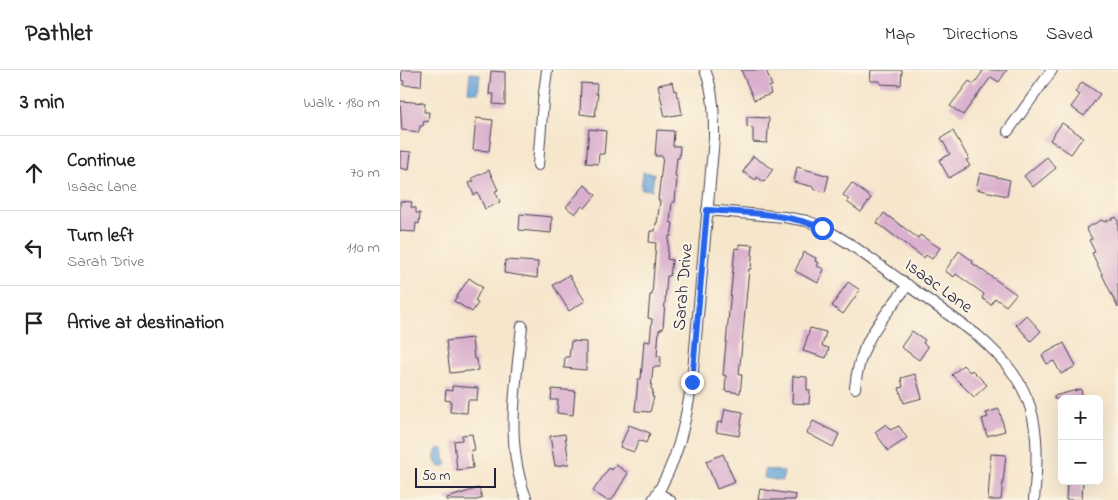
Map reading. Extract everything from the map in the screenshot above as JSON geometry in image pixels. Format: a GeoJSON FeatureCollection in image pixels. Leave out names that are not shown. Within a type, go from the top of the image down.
{"type":"FeatureCollection","features":[{"type":"Feature","properties":{"kind":"street"},"geometry":{"type":"LineString","coordinates":[[538,165],[547,70]]}},
{"type":"Feature","properties":{"kind":"street","name":"Sarah Drive"},"geometry":{"type":"LineString","coordinates":[[656,496],[676,454],[686,423],[692,382],[714,138],[711,90],[705,70]]}},
{"type":"Feature","properties":{"kind":"street"},"geometry":{"type":"LineString","coordinates":[[1008,131],[1052,70]]}},
{"type":"Feature","properties":{"kind":"street","name":"Isaac Lane"},"geometry":{"type":"LineString","coordinates":[[707,210],[784,217],[808,222],[822,228],[850,244],[977,335],[1011,369],[1020,382],[1030,404],[1036,427],[1037,467],[1034,500]]}},
{"type":"Feature","properties":{"kind":"street"},"geometry":{"type":"LineString","coordinates":[[855,388],[859,362],[869,338],[908,285]]}},
{"type":"Feature","properties":{"kind":"street"},"geometry":{"type":"LineString","coordinates":[[522,326],[513,426],[517,467],[527,500]]}},
{"type":"Feature","properties":{"kind":"street"},"geometry":{"type":"LineString","coordinates":[[656,496],[670,500]]}},
{"type":"Feature","properties":{"kind":"water"},"geometry":{"type":"Polygon","coordinates":[[[470,73],[480,74],[478,93],[468,92],[470,73]]]}},
{"type":"Feature","properties":{"kind":"water"},"geometry":{"type":"Polygon","coordinates":[[[643,172],[654,173],[652,190],[641,189],[643,172]]]}},
{"type":"Feature","properties":{"kind":"water"},"geometry":{"type":"Polygon","coordinates":[[[437,449],[444,449],[444,458],[447,463],[445,466],[440,467],[435,461],[437,449]]]}},
{"type":"Feature","properties":{"kind":"water"},"geometry":{"type":"Polygon","coordinates":[[[765,469],[784,472],[782,481],[764,478],[765,469]]]}},
{"type":"Feature","properties":{"kind":"building"},"geometry":{"type":"Polygon","coordinates":[[[402,70],[422,70],[421,86],[403,85],[404,81],[401,80],[402,70]]]}},
{"type":"Feature","properties":{"kind":"building"},"geometry":{"type":"Polygon","coordinates":[[[741,70],[766,70],[772,86],[769,87],[771,94],[754,100],[741,70]]]}},
{"type":"Feature","properties":{"kind":"building"},"geometry":{"type":"Polygon","coordinates":[[[871,70],[902,70],[901,85],[880,84],[880,81],[870,81],[871,70]]]}},
{"type":"Feature","properties":{"kind":"building"},"geometry":{"type":"Polygon","coordinates":[[[980,70],[1007,70],[999,82],[991,77],[963,115],[950,106],[969,81],[974,84],[983,71],[980,70]]]}},
{"type":"Feature","properties":{"kind":"building"},"geometry":{"type":"Polygon","coordinates":[[[491,71],[505,72],[505,105],[493,104],[494,94],[489,94],[491,71]]]}},
{"type":"Feature","properties":{"kind":"building"},"geometry":{"type":"Polygon","coordinates":[[[672,82],[674,91],[676,90],[677,97],[679,97],[682,114],[665,117],[658,85],[672,82]]]}},
{"type":"Feature","properties":{"kind":"building"},"geometry":{"type":"Polygon","coordinates":[[[1082,82],[1100,94],[1084,116],[1071,107],[1080,95],[1075,92],[1082,82]]]}},
{"type":"Feature","properties":{"kind":"building"},"geometry":{"type":"Polygon","coordinates":[[[581,83],[597,84],[596,94],[598,94],[595,116],[580,114],[581,83]]]}},
{"type":"Feature","properties":{"kind":"building"},"geometry":{"type":"Polygon","coordinates":[[[400,101],[425,103],[424,112],[429,112],[428,122],[424,121],[423,126],[420,126],[419,132],[402,130],[400,101]]]}},
{"type":"Feature","properties":{"kind":"building"},"geometry":{"type":"Polygon","coordinates":[[[747,117],[769,118],[767,143],[753,142],[753,128],[747,127],[747,117]]]}},
{"type":"Feature","properties":{"kind":"building"},"geometry":{"type":"Polygon","coordinates":[[[476,118],[493,120],[489,151],[473,150],[476,118]]]}},
{"type":"Feature","properties":{"kind":"building"},"geometry":{"type":"Polygon","coordinates":[[[1062,123],[1083,137],[1071,154],[1050,140],[1062,123]]]}},
{"type":"Feature","properties":{"kind":"building"},"geometry":{"type":"Polygon","coordinates":[[[589,129],[606,131],[604,154],[599,154],[598,164],[586,163],[589,129]]]}},
{"type":"Feature","properties":{"kind":"building"},"geometry":{"type":"Polygon","coordinates":[[[657,130],[674,131],[673,146],[680,146],[675,177],[677,178],[675,202],[672,202],[670,222],[673,223],[671,236],[669,236],[667,259],[672,260],[670,276],[667,276],[663,328],[659,330],[657,356],[661,356],[660,367],[653,367],[651,389],[653,390],[652,397],[654,397],[650,412],[635,411],[638,379],[641,379],[644,341],[650,342],[652,319],[648,318],[650,295],[652,295],[656,243],[649,242],[650,231],[655,231],[657,223],[663,156],[655,156],[657,130]]]}},
{"type":"Feature","properties":{"kind":"building"},"geometry":{"type":"Polygon","coordinates":[[[953,131],[969,159],[966,160],[970,166],[949,178],[939,160],[950,154],[941,138],[953,131]]]}},
{"type":"Feature","properties":{"kind":"building"},"geometry":{"type":"Polygon","coordinates":[[[400,151],[411,152],[409,170],[400,168],[400,151]]]}},
{"type":"Feature","properties":{"kind":"building"},"geometry":{"type":"Polygon","coordinates":[[[753,156],[773,169],[764,182],[757,177],[756,180],[743,172],[753,156]]]}},
{"type":"Feature","properties":{"kind":"building"},"geometry":{"type":"Polygon","coordinates":[[[1047,157],[1056,168],[1033,187],[1024,176],[1047,157]]]}},
{"type":"Feature","properties":{"kind":"building"},"geometry":{"type":"Polygon","coordinates":[[[797,167],[829,176],[825,192],[794,182],[797,167]]]}},
{"type":"Feature","properties":{"kind":"building"},"geometry":{"type":"Polygon","coordinates":[[[489,170],[498,190],[495,191],[500,202],[485,209],[478,193],[474,195],[469,183],[474,181],[472,178],[489,170]]]}},
{"type":"Feature","properties":{"kind":"building"},"geometry":{"type":"Polygon","coordinates":[[[980,173],[1010,180],[1007,196],[976,189],[980,173]]]}},
{"type":"Feature","properties":{"kind":"building"},"geometry":{"type":"Polygon","coordinates":[[[852,183],[871,198],[861,212],[847,202],[849,200],[843,195],[852,183]]]}},
{"type":"Feature","properties":{"kind":"building"},"geometry":{"type":"Polygon","coordinates":[[[585,185],[596,195],[585,208],[582,206],[575,214],[566,207],[585,185]]]}},
{"type":"Feature","properties":{"kind":"building"},"geometry":{"type":"Polygon","coordinates":[[[400,201],[412,202],[411,207],[416,208],[416,213],[420,213],[419,224],[416,223],[415,232],[400,231],[400,201]]]}},
{"type":"Feature","properties":{"kind":"building"},"geometry":{"type":"Polygon","coordinates":[[[884,213],[918,238],[920,235],[940,248],[932,259],[926,255],[924,258],[877,223],[884,213]]]}},
{"type":"Feature","properties":{"kind":"building"},"geometry":{"type":"Polygon","coordinates":[[[520,214],[552,217],[551,233],[519,230],[520,214]]]}},
{"type":"Feature","properties":{"kind":"building"},"geometry":{"type":"Polygon","coordinates":[[[1116,217],[1118,221],[1118,308],[1092,253],[1095,252],[1089,240],[1092,239],[1086,228],[1102,220],[1104,222],[1116,217]]]}},
{"type":"Feature","properties":{"kind":"building"},"geometry":{"type":"Polygon","coordinates":[[[739,244],[753,245],[739,375],[742,375],[740,393],[725,391],[726,376],[723,375],[735,248],[739,249],[739,244]]]}},
{"type":"Feature","properties":{"kind":"building"},"geometry":{"type":"Polygon","coordinates":[[[959,251],[973,261],[972,263],[1016,294],[1006,306],[995,298],[991,305],[982,298],[984,294],[956,274],[954,277],[945,271],[959,251]]]}},
{"type":"Feature","properties":{"kind":"building"},"geometry":{"type":"Polygon","coordinates":[[[804,252],[816,258],[815,261],[819,263],[817,266],[824,269],[818,283],[795,271],[804,252]]]}},
{"type":"Feature","properties":{"kind":"building"},"geometry":{"type":"Polygon","coordinates":[[[505,260],[538,262],[537,278],[504,273],[505,260]]]}},
{"type":"Feature","properties":{"kind":"building"},"geometry":{"type":"Polygon","coordinates":[[[569,275],[585,301],[569,311],[553,285],[569,275]]]}},
{"type":"Feature","properties":{"kind":"building"},"geometry":{"type":"Polygon","coordinates":[[[469,278],[482,287],[475,301],[478,303],[472,312],[454,301],[469,278]]]}},
{"type":"Feature","properties":{"kind":"building"},"geometry":{"type":"Polygon","coordinates":[[[848,282],[860,290],[843,314],[832,306],[848,282]]]}},
{"type":"Feature","properties":{"kind":"building"},"geometry":{"type":"Polygon","coordinates":[[[1026,315],[1041,331],[1031,341],[1016,325],[1026,315]]]}},
{"type":"Feature","properties":{"kind":"building"},"geometry":{"type":"Polygon","coordinates":[[[810,328],[826,332],[822,346],[829,348],[826,358],[803,351],[810,328]]]}},
{"type":"Feature","properties":{"kind":"building"},"geometry":{"type":"Polygon","coordinates":[[[912,331],[925,340],[923,343],[928,347],[919,360],[901,347],[912,331]]]}},
{"type":"Feature","properties":{"kind":"building"},"geometry":{"type":"Polygon","coordinates":[[[472,338],[474,359],[477,359],[478,370],[450,373],[446,341],[472,338]]]}},
{"type":"Feature","properties":{"kind":"building"},"geometry":{"type":"Polygon","coordinates":[[[571,341],[586,342],[586,370],[564,368],[565,357],[569,357],[571,341]]]}},
{"type":"Feature","properties":{"kind":"building"},"geometry":{"type":"Polygon","coordinates":[[[1064,343],[1076,366],[1061,374],[1054,361],[1047,364],[1042,355],[1064,343]]]}},
{"type":"Feature","properties":{"kind":"building"},"geometry":{"type":"Polygon","coordinates":[[[963,365],[970,372],[972,370],[987,385],[974,397],[952,375],[963,365]]]}},
{"type":"Feature","properties":{"kind":"building"},"geometry":{"type":"Polygon","coordinates":[[[915,374],[922,398],[904,403],[899,388],[903,387],[901,378],[915,374]]]}},
{"type":"Feature","properties":{"kind":"building"},"geometry":{"type":"Polygon","coordinates":[[[793,376],[807,377],[807,390],[810,390],[809,404],[792,403],[793,376]]]}},
{"type":"Feature","properties":{"kind":"building"},"geometry":{"type":"Polygon","coordinates":[[[452,386],[478,388],[477,400],[468,400],[467,413],[450,412],[451,401],[445,400],[446,390],[452,391],[452,386]]]}},
{"type":"Feature","properties":{"kind":"building"},"geometry":{"type":"Polygon","coordinates":[[[552,389],[575,391],[573,415],[557,413],[558,400],[551,400],[552,389]]]}},
{"type":"Feature","properties":{"kind":"building"},"geometry":{"type":"Polygon","coordinates":[[[1081,389],[1082,395],[1058,395],[1058,399],[1054,399],[1054,396],[1081,389]]]}},
{"type":"Feature","properties":{"kind":"building"},"geometry":{"type":"Polygon","coordinates":[[[725,409],[743,412],[739,436],[716,432],[718,422],[722,423],[725,409]]]}},
{"type":"Feature","properties":{"kind":"building"},"geometry":{"type":"Polygon","coordinates":[[[999,409],[1005,431],[987,436],[982,419],[988,417],[986,413],[999,409]]]}},
{"type":"Feature","properties":{"kind":"building"},"geometry":{"type":"Polygon","coordinates":[[[813,421],[839,434],[833,447],[807,433],[813,421]]]}},
{"type":"Feature","properties":{"kind":"building"},"geometry":{"type":"Polygon","coordinates":[[[886,424],[890,430],[899,426],[907,438],[888,451],[875,432],[886,424]]]}},
{"type":"Feature","properties":{"kind":"building"},"geometry":{"type":"Polygon","coordinates":[[[629,425],[650,433],[646,443],[639,440],[634,452],[620,447],[629,425]]]}},
{"type":"Feature","properties":{"kind":"building"},"geometry":{"type":"Polygon","coordinates":[[[472,434],[475,450],[471,450],[473,468],[457,470],[454,441],[462,440],[462,435],[472,434]]]}},
{"type":"Feature","properties":{"kind":"building"},"geometry":{"type":"Polygon","coordinates":[[[565,434],[569,464],[555,466],[550,436],[565,434]]]}},
{"type":"Feature","properties":{"kind":"building"},"geometry":{"type":"Polygon","coordinates":[[[723,454],[735,482],[717,489],[706,461],[723,454]]]}},
{"type":"Feature","properties":{"kind":"building"},"geometry":{"type":"Polygon","coordinates":[[[991,454],[1006,455],[1001,500],[988,500],[991,454]]]}},
{"type":"Feature","properties":{"kind":"building"},"geometry":{"type":"Polygon","coordinates":[[[616,465],[628,473],[612,500],[606,500],[593,491],[609,468],[612,470],[616,465]]]}},
{"type":"Feature","properties":{"kind":"building"},"geometry":{"type":"Polygon","coordinates":[[[1067,485],[1083,485],[1082,500],[1066,500],[1067,485]]]}},
{"type":"Feature","properties":{"kind":"building"},"geometry":{"type":"Polygon","coordinates":[[[479,488],[482,498],[477,500],[447,500],[447,498],[479,488]]]}},
{"type":"Feature","properties":{"kind":"building"},"geometry":{"type":"Polygon","coordinates":[[[760,489],[796,495],[795,500],[758,500],[760,489]]]}},
{"type":"Feature","properties":{"kind":"route"},"geometry":{"type":"LineString","coordinates":[[692,382],[707,210],[784,217],[808,222],[822,228]]}}]}
